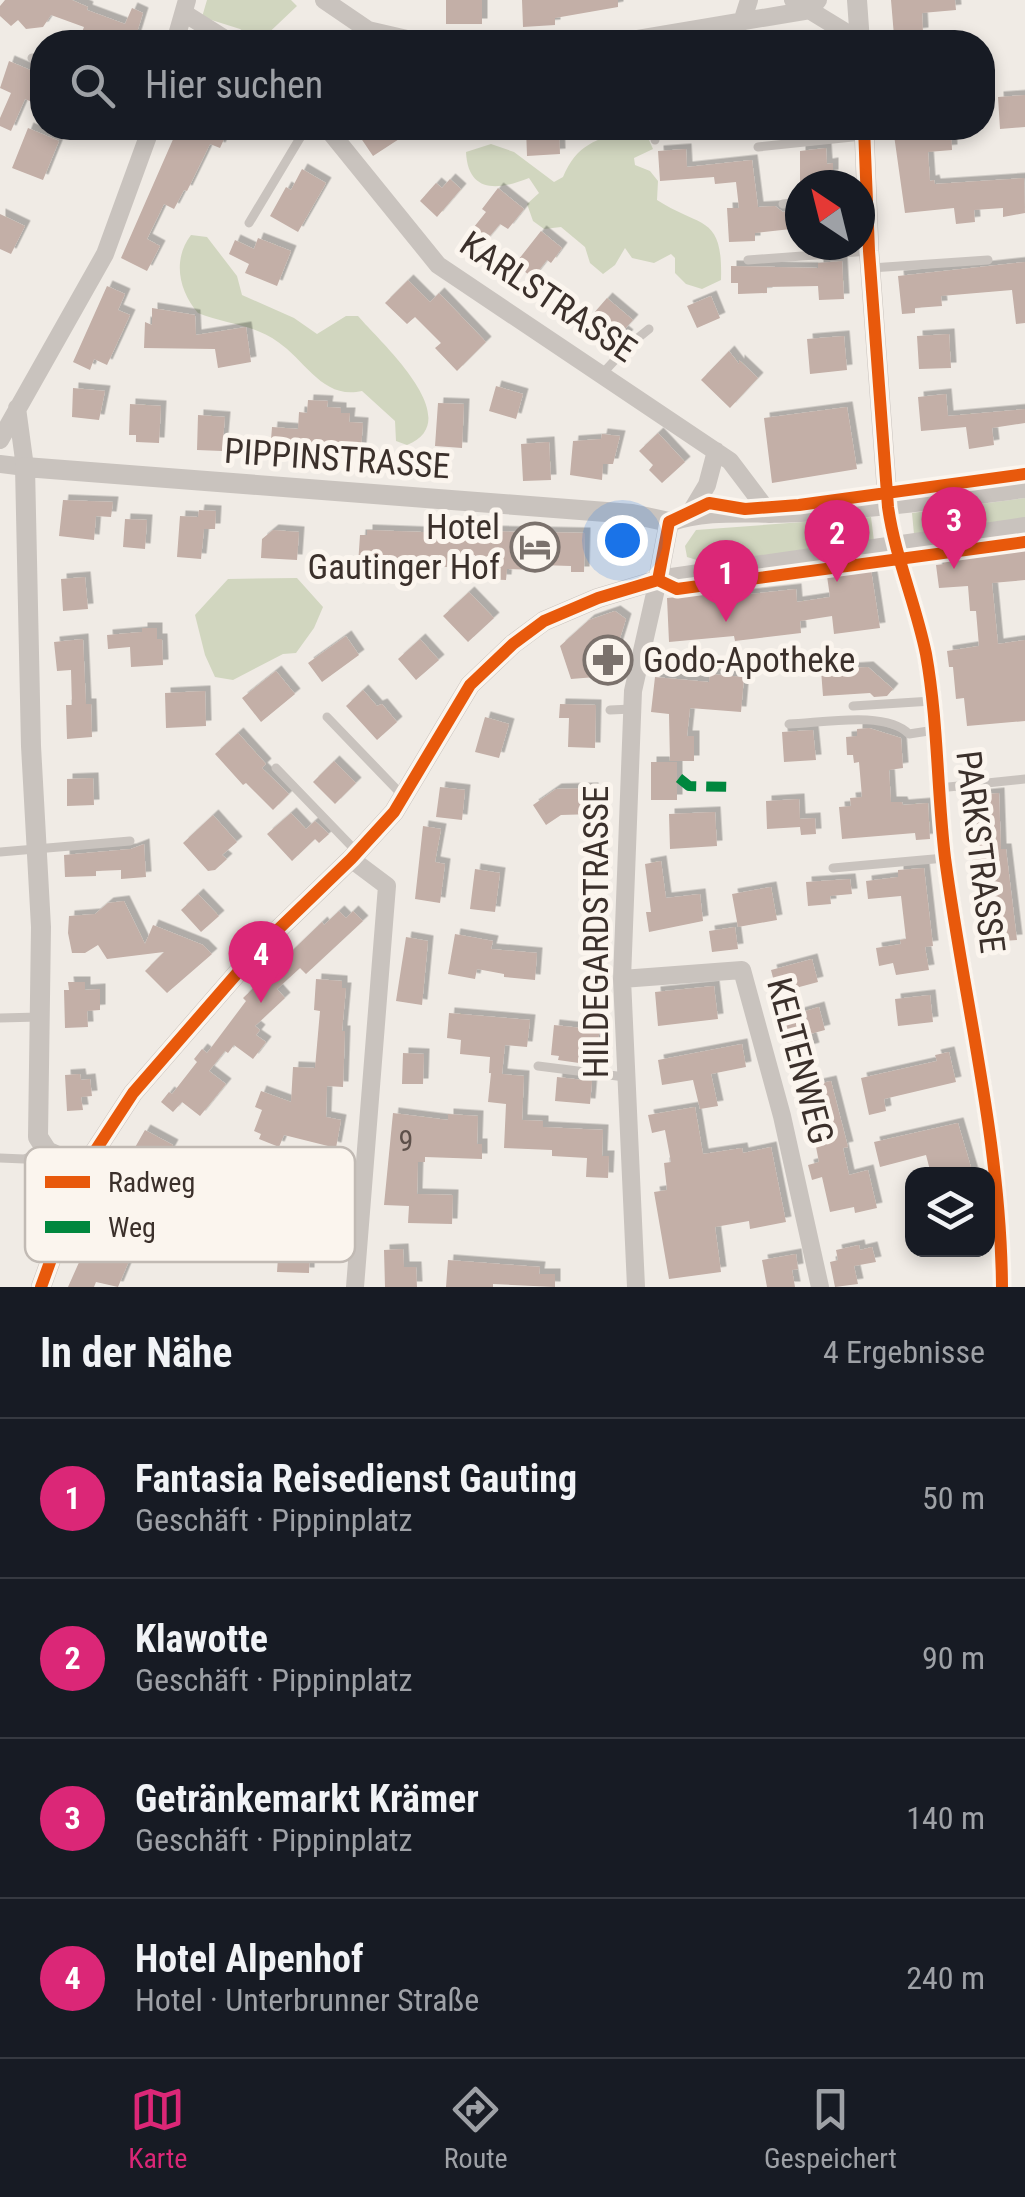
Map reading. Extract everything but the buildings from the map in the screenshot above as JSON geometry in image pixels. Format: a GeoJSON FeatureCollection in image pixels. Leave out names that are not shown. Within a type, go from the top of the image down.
{"type":"FeatureCollection","features":[{"type":"Feature","properties":{"kind":"street"},"geometry":{"type":"LineString","coordinates":[[324,0],[368,30]]}},
{"type":"Feature","properties":{"kind":"street"},"geometry":{"type":"LineString","coordinates":[[742,22],[749,0]]}},
{"type":"Feature","properties":{"kind":"street"},"geometry":{"type":"LineString","coordinates":[[794,0],[814,5],[845,30]]}},
{"type":"Feature","properties":{"kind":"street"},"geometry":{"type":"LineString","coordinates":[[858,0],[859,30]]}},
{"type":"Feature","properties":{"kind":"street"},"geometry":{"type":"LineString","coordinates":[[703,30],[814,5]]}},
{"type":"Feature","properties":{"kind":"street"},"geometry":{"type":"LineString","coordinates":[[185,6],[215,30]]}},
{"type":"Feature","properties":{"kind":"street"},"geometry":{"type":"LineString","coordinates":[[0,440],[105,254],[147,140]]}},
{"type":"Feature","properties":{"kind":"street","name":"KARLSTRASSE"},"geometry":{"type":"LineString","coordinates":[[337,140],[438,265],[730,461],[770,514]]}},
{"type":"Feature","properties":{"kind":"street"},"geometry":{"type":"LineString","coordinates":[[864,140],[864,170]]}},
{"type":"Feature","properties":{"kind":"street"},"geometry":{"type":"LineString","coordinates":[[870,260],[888,507]]}},
{"type":"Feature","properties":{"kind":"street"},"geometry":{"type":"LineString","coordinates":[[16,406],[24,467],[41,927],[38,1137],[44,1147]]}},
{"type":"Feature","properties":{"kind":"street"},"geometry":{"type":"LineString","coordinates":[[658,580],[679,518],[707,486],[716,451]]}},
{"type":"Feature","properties":{"kind":"street","name":"PIPPINSTRASSE"},"geometry":{"type":"LineString","coordinates":[[0,464],[679,518],[888,507],[1025,488]]}},
{"type":"Feature","properties":{"kind":"street","name":"PARKSTRASSE"},"geometry":{"type":"LineString","coordinates":[[888,507],[894,547],[925,652],[945,858],[986,1099],[1002,1287]]}},
{"type":"Feature","properties":{"kind":"street"},"geometry":{"type":"LineString","coordinates":[[99,1147],[146,1079],[260,947],[394,812],[470,685],[512,644],[544,621],[598,598],[658,580],[1025,527]]}},
{"type":"Feature","properties":{"kind":"street","name":"HILDEGARDSTRASSE"},"geometry":{"type":"LineString","coordinates":[[636,1287],[622,979],[633,691],[658,580]]}},
{"type":"Feature","properties":{"kind":"street"},"geometry":{"type":"LineString","coordinates":[[354,856],[387,886],[355,1287]]}},
{"type":"Feature","properties":{"kind":"street","name":"KELTENWEG"},"geometry":{"type":"LineString","coordinates":[[622,979],[742,970],[782,1116],[820,1287]]}},
{"type":"Feature","properties":{"kind":"street"},"geometry":{"type":"LineString","coordinates":[[41,1287],[50,1262]]}},
{"type":"Feature","properties":{"kind":"lane"},"geometry":{"type":"LineString","coordinates":[[249,223],[299,140]]}},
{"type":"Feature","properties":{"kind":"lane"},"geometry":{"type":"LineString","coordinates":[[758,147],[804,140]]}},
{"type":"Feature","properties":{"kind":"lane"},"geometry":{"type":"LineString","coordinates":[[748,260],[785,260]]}},
{"type":"Feature","properties":{"kind":"lane"},"geometry":{"type":"LineString","coordinates":[[875,260],[988,260]]}},
{"type":"Feature","properties":{"kind":"lane"},"geometry":{"type":"LineString","coordinates":[[602,374],[649,329]]}},
{"type":"Feature","properties":{"kind":"lane"},"geometry":{"type":"LineString","coordinates":[[853,706],[932,701]]}},
{"type":"Feature","properties":{"kind":"lane"},"geometry":{"type":"LineString","coordinates":[[610,710],[632,710]]}},
{"type":"Feature","properties":{"kind":"lane"},"geometry":{"type":"LineString","coordinates":[[327,718],[403,796]]}},
{"type":"Feature","properties":{"kind":"lane"},"geometry":{"type":"LineString","coordinates":[[789,724],[884,720],[908,734],[934,730]]}},
{"type":"Feature","properties":{"kind":"lane"},"geometry":{"type":"LineString","coordinates":[[276,768],[354,856]]}},
{"type":"Feature","properties":{"kind":"lane"},"geometry":{"type":"LineString","coordinates":[[940,788],[1025,780]]}},
{"type":"Feature","properties":{"kind":"lane"},"geometry":{"type":"LineString","coordinates":[[0,852],[130,842]]}},
{"type":"Feature","properties":{"kind":"lane"},"geometry":{"type":"LineString","coordinates":[[832,868],[945,858]]}},
{"type":"Feature","properties":{"kind":"lane"},"geometry":{"type":"LineString","coordinates":[[0,1018],[42,1017]]}},
{"type":"Feature","properties":{"kind":"lane"},"geometry":{"type":"LineString","coordinates":[[538,1066],[626,1077]]}},
{"type":"Feature","properties":{"kind":"lane"},"geometry":{"type":"LineString","coordinates":[[0,1158],[25,1159]]}},
{"type":"Feature","properties":{"kind":"green space"},"geometry":{"type":"Polygon","coordinates":[[[207,0],[291,0],[297,6],[272,30],[241,30],[202,17],[207,0]]]}},
{"type":"Feature","properties":{"kind":"green space"},"geometry":{"type":"Polygon","coordinates":[[[600,140],[649,140],[653,149],[634,158],[635,165],[650,171],[658,181],[657,200],[713,233],[721,259],[721,280],[702,289],[686,284],[675,273],[675,258],[671,254],[654,263],[632,258],[625,248],[615,265],[603,274],[590,263],[585,247],[561,227],[544,229],[533,221],[527,204],[539,193],[529,178],[496,186],[479,182],[468,166],[466,152],[491,144],[514,152],[554,182],[563,177],[575,157],[600,140]]]}},
{"type":"Feature","properties":{"kind":"green space"},"geometry":{"type":"Polygon","coordinates":[[[191,235],[207,237],[237,276],[242,295],[294,318],[317,334],[346,316],[358,316],[414,380],[428,418],[424,433],[407,445],[396,441],[395,421],[362,391],[336,390],[268,336],[198,313],[186,295],[180,275],[181,255],[191,235]]]}},
{"type":"Feature","properties":{"kind":"green space"},"geometry":{"type":"Polygon","coordinates":[[[1025,498],[1025,518],[914,534],[912,513],[1025,498]]]}},
{"type":"Feature","properties":{"kind":"green space"},"geometry":{"type":"Polygon","coordinates":[[[871,517],[874,541],[713,565],[687,557],[685,546],[696,530],[871,517]]]}},
{"type":"Feature","properties":{"kind":"green space"},"geometry":{"type":"Polygon","coordinates":[[[297,578],[323,607],[296,653],[283,654],[233,680],[215,677],[195,615],[228,579],[297,578]]]}},
{"type":"Feature","properties":{"kind":"marked path"},"geometry":{"type":"LineString","coordinates":[[679,778],[689,786],[732,787]]}},
{"type":"Feature","properties":{"kind":"cycle path"},"geometry":{"type":"LineString","coordinates":[[864,140],[888,507],[930,679],[945,858],[995,1179],[1002,1287]]}},
{"type":"Feature","properties":{"kind":"cycle path"},"geometry":{"type":"LineString","coordinates":[[658,580],[669,522],[709,503],[745,509],[799,505],[1025,474]]}},
{"type":"Feature","properties":{"kind":"cycle path"},"geometry":{"type":"LineString","coordinates":[[658,580],[677,589],[1025,542]]}},
{"type":"Feature","properties":{"kind":"cycle path"},"geometry":{"type":"LineString","coordinates":[[98,1147],[133,1093],[260,947],[394,812],[470,685],[544,621],[598,598],[658,580]]}},
{"type":"Feature","properties":{"kind":"cycle path"},"geometry":{"type":"LineString","coordinates":[[41,1287],[50,1262]]}},
{"type":"Feature","properties":{"kind":"place","name":"Hotel Gautinger Hof"},"geometry":{"type":"Point","coordinates":[535,547]}},
{"type":"Feature","properties":{"kind":"place","name":"Getränkemarkt Krämer"},"geometry":{"type":"Point","coordinates":[954,569]}},
{"type":"Feature","properties":{"kind":"place","name":"Klawotte"},"geometry":{"type":"Point","coordinates":[837,582]}},
{"type":"Feature","properties":{"kind":"place","name":"Fantasia Reisedienst Gauting"},"geometry":{"type":"Point","coordinates":[726,622]}},
{"type":"Feature","properties":{"kind":"place","name":"Godo-Apotheke"},"geometry":{"type":"Point","coordinates":[608,660]}},
{"type":"Feature","properties":{"kind":"place","name":"Hotel Alpenhof"},"geometry":{"type":"Point","coordinates":[261,1003]}}]}
